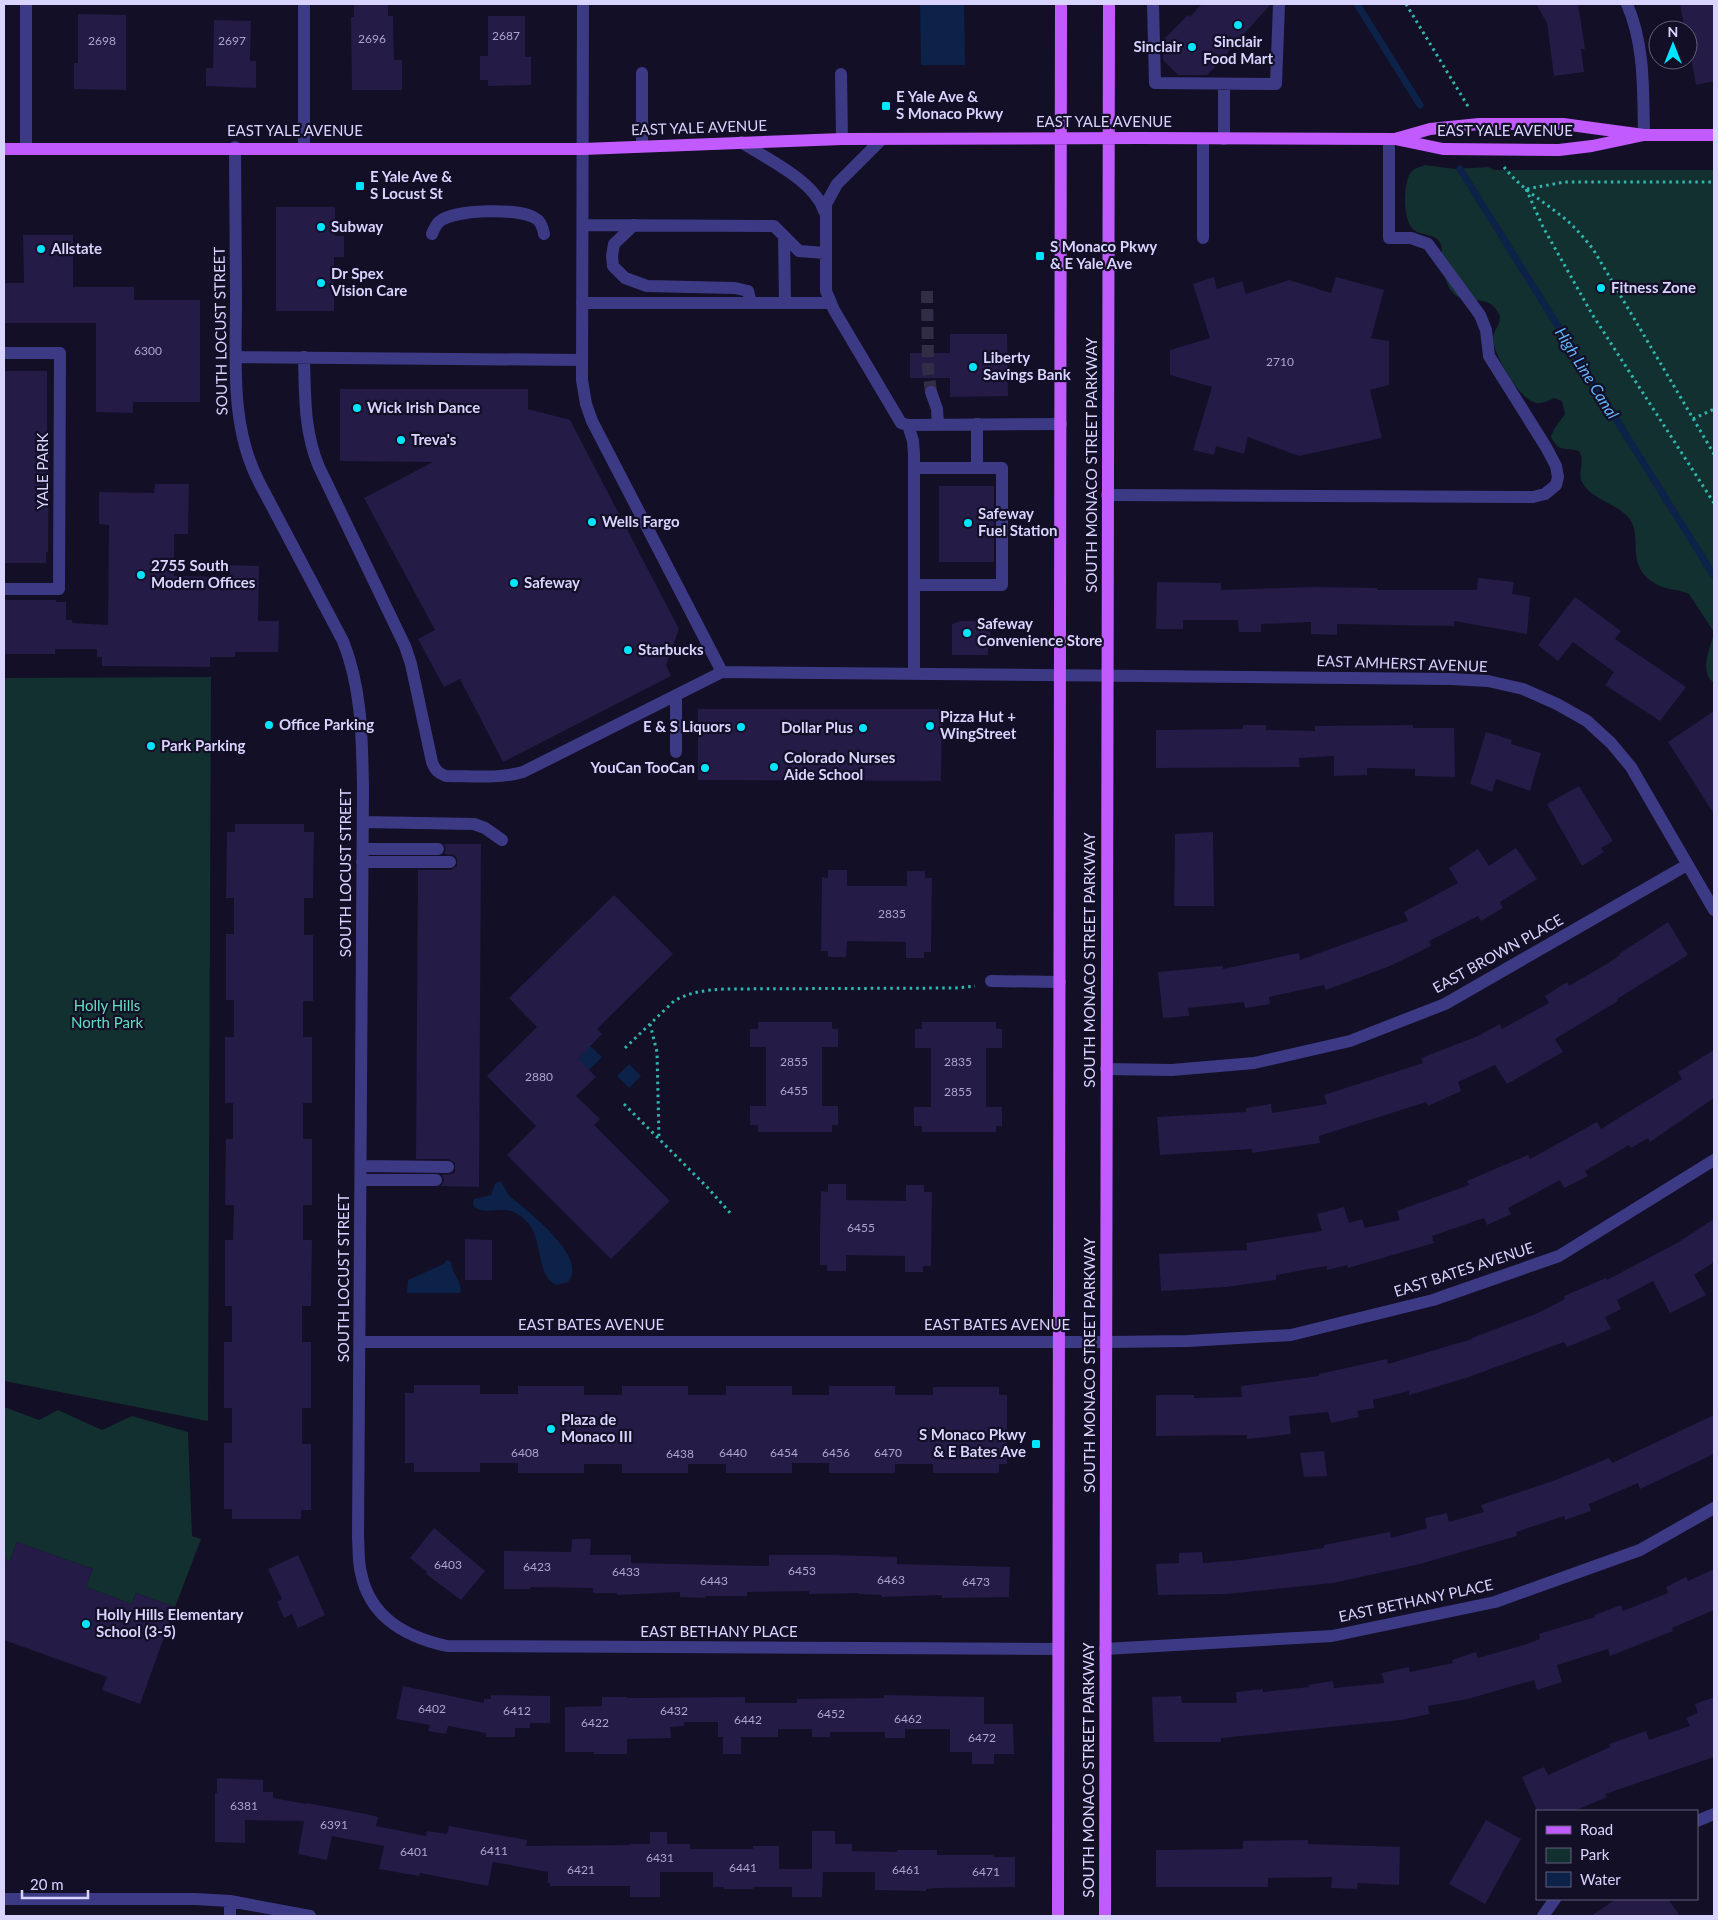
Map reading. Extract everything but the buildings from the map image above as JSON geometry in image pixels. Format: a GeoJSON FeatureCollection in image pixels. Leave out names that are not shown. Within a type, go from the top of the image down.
{"type":"FeatureCollection","features":[{"type":"Feature","properties":{"kind":"main road","name":"SOUTH MONACO STREET PARKWAY"},"geometry":{"type":"LineString","coordinates":[[1058,1916],[1061,4]]}},
{"type":"Feature","properties":{"kind":"main road","name":"SOUTH MONACO STREET PARKWAY"},"geometry":{"type":"LineString","coordinates":[[1105,1916],[1109,4]]}},
{"type":"Feature","properties":{"kind":"main road","name":"EAST YALE AVENUE"},"geometry":{"type":"LineString","coordinates":[[1392,138],[1430,129],[1479,124],[1563,124],[1644,135],[1714,135]]}},
{"type":"Feature","properties":{"kind":"main road","name":"EAST YALE AVENUE"},"geometry":{"type":"LineString","coordinates":[[4,149],[236,147],[583,148],[882,138],[1392,138],[1443,149],[1559,150],[1592,146],[1644,135]]}},
{"type":"Feature","properties":{"kind":"street"},"geometry":{"type":"LineString","coordinates":[[26,4],[26,149]]}},
{"type":"Feature","properties":{"kind":"street"},"geometry":{"type":"LineString","coordinates":[[304,4],[304,148]]}},
{"type":"Feature","properties":{"kind":"street"},"geometry":{"type":"LineString","coordinates":[[304,357],[306,420],[311,447],[405,646],[411,664],[432,762],[434,769],[440,774],[446,776],[514,775],[722,672],[592,421],[584,395],[582,360],[584,225],[583,4]]}},
{"type":"Feature","properties":{"kind":"street"},"geometry":{"type":"LineString","coordinates":[[1153,4],[1155,83],[1224,84],[1276,84],[1279,4]]}},
{"type":"Feature","properties":{"kind":"street"},"geometry":{"type":"LineString","coordinates":[[1627,4],[1635,26],[1642,63],[1644,135]]}},
{"type":"Feature","properties":{"kind":"street"},"geometry":{"type":"LineString","coordinates":[[642,73],[642,146]]}},
{"type":"Feature","properties":{"kind":"street"},"geometry":{"type":"LineString","coordinates":[[841,74],[842,139]]}},
{"type":"Feature","properties":{"kind":"street"},"geometry":{"type":"LineString","coordinates":[[1224,84],[1224,138]]}},
{"type":"Feature","properties":{"kind":"street"},"geometry":{"type":"LineString","coordinates":[[882,138],[837,184],[828,197],[824,212],[826,291],[830,302],[901,422],[908,425],[1060,424]]}},
{"type":"Feature","properties":{"kind":"street"},"geometry":{"type":"LineString","coordinates":[[1202,138],[1202,238]]}},
{"type":"Feature","properties":{"kind":"street"},"geometry":{"type":"LineString","coordinates":[[1108,496],[1533,497],[1543,496],[1553,489],[1558,481],[1556,466],[1489,356],[1486,330],[1480,315],[1428,244],[1410,238],[1389,238],[1392,138]]}},
{"type":"Feature","properties":{"kind":"street"},"geometry":{"type":"LineString","coordinates":[[741,142],[807,185],[817,196],[824,212]]}},
{"type":"Feature","properties":{"kind":"street","name":"SOUTH LOCUST STREET"},"geometry":{"type":"LineString","coordinates":[[236,147],[236,357],[239,419],[244,445],[250,464],[343,641],[353,668],[359,700],[362,822],[359,1559],[366,1590],[374,1604],[387,1618]]}},
{"type":"Feature","properties":{"kind":"street"},"geometry":{"type":"LineString","coordinates":[[432,234],[439,221],[458,213],[513,212],[535,217],[541,224],[544,234]]}},
{"type":"Feature","properties":{"kind":"street"},"geometry":{"type":"LineString","coordinates":[[584,225],[774,226],[799,252],[825,253]]}},
{"type":"Feature","properties":{"kind":"street"},"geometry":{"type":"LineString","coordinates":[[634,225],[614,244],[613,266],[625,278],[647,286],[735,288],[748,291],[752,302]]}},
{"type":"Feature","properties":{"kind":"street"},"geometry":{"type":"LineString","coordinates":[[784,236],[785,302]]}},
{"type":"Feature","properties":{"kind":"street"},"geometry":{"type":"LineString","coordinates":[[582,302],[830,302]]}},
{"type":"Feature","properties":{"kind":"street","name":"YALE PARK"},"geometry":{"type":"LineString","coordinates":[[4,352],[60,352],[60,382],[59,589],[4,589]]}},
{"type":"Feature","properties":{"kind":"street"},"geometry":{"type":"LineString","coordinates":[[236,357],[582,360]]}},
{"type":"Feature","properties":{"kind":"street"},"geometry":{"type":"LineString","coordinates":[[932,392],[937,409],[938,425]]}},
{"type":"Feature","properties":{"kind":"street"},"geometry":{"type":"LineString","coordinates":[[977,424],[977,468]]}},
{"type":"Feature","properties":{"kind":"street"},"geometry":{"type":"LineString","coordinates":[[908,425],[913,441],[914,468],[914,674]]}},
{"type":"Feature","properties":{"kind":"street"},"geometry":{"type":"LineString","coordinates":[[914,468],[1002,468],[1002,585],[914,585]]}},
{"type":"Feature","properties":{"kind":"street","name":"EAST AMHERST AVENUE"},"geometry":{"type":"LineString","coordinates":[[722,672],[1452,679],[1488,681],[1523,689],[1557,704],[1586,721],[1611,743],[1631,767],[1714,910]]}},
{"type":"Feature","properties":{"kind":"street"},"geometry":{"type":"LineString","coordinates":[[676,695],[676,752]]}},
{"type":"Feature","properties":{"kind":"street"},"geometry":{"type":"LineString","coordinates":[[362,822],[472,824],[485,828],[502,840]]}},
{"type":"Feature","properties":{"kind":"street"},"geometry":{"type":"LineString","coordinates":[[362,855],[438,850]]}},
{"type":"Feature","properties":{"kind":"street"},"geometry":{"type":"LineString","coordinates":[[362,855],[450,862]]}},
{"type":"Feature","properties":{"kind":"street","name":"EAST BROWN PLACE"},"geometry":{"type":"LineString","coordinates":[[1106,1069],[1172,1070],[1254,1063],[1350,1041],[1446,1004],[1687,865]]}},
{"type":"Feature","properties":{"kind":"street"},"geometry":{"type":"LineString","coordinates":[[991,981],[1060,982]]}},
{"type":"Feature","properties":{"kind":"street","name":"EAST BATES AVENUE"},"geometry":{"type":"LineString","coordinates":[[360,1342],[1107,1342],[1188,1341],[1291,1334],[1433,1300],[1558,1256],[1714,1160]]}},
{"type":"Feature","properties":{"kind":"street"},"geometry":{"type":"LineString","coordinates":[[360,1166],[448,1167]]}},
{"type":"Feature","properties":{"kind":"street"},"geometry":{"type":"LineString","coordinates":[[360,1180],[436,1180]]}},
{"type":"Feature","properties":{"kind":"street","name":"EAST BETHANY PLACE"},"geometry":{"type":"LineString","coordinates":[[1105,1649],[1332,1636],[1495,1602],[1640,1550],[1714,1508]]}},
{"type":"Feature","properties":{"kind":"street","name":"EAST BETHANY PLACE"},"geometry":{"type":"LineString","coordinates":[[387,1618],[404,1632],[447,1646],[1057,1649]]}},
{"type":"Feature","properties":{"kind":"street"},"geometry":{"type":"LineString","coordinates":[[1698,1821],[1714,1814]]}},
{"type":"Feature","properties":{"kind":"street"},"geometry":{"type":"LineString","coordinates":[[4,1899],[151,1898],[230,1902],[310,1916]]}},
{"type":"Feature","properties":{"kind":"street"},"geometry":{"type":"LineString","coordinates":[[1544,1916],[1553,1900]]}},
{"type":"Feature","properties":{"kind":"street"},"geometry":{"type":"LineString","coordinates":[[230,1902],[230,1916]]}},
{"type":"Feature","properties":{"kind":"path"},"geometry":{"type":"LineString","coordinates":[[1406,4],[1469,107]]}},
{"type":"Feature","properties":{"kind":"path"},"geometry":{"type":"LineString","coordinates":[[1501,161],[1513,178],[1565,219],[1593,249],[1714,454]]}},
{"type":"Feature","properties":{"kind":"path"},"geometry":{"type":"LineString","coordinates":[[1526,189],[1564,182],[1714,182]]}},
{"type":"Feature","properties":{"kind":"path"},"geometry":{"type":"LineString","coordinates":[[1526,189],[1543,227],[1592,314],[1714,502]]}},
{"type":"Feature","properties":{"kind":"path"},"geometry":{"type":"LineString","coordinates":[[1693,419],[1714,408]]}},
{"type":"Feature","properties":{"kind":"path"},"geometry":{"type":"LineString","coordinates":[[625,1048],[674,1001],[691,993],[707,990],[956,988],[976,986],[991,981]]}},
{"type":"Feature","properties":{"kind":"path"},"geometry":{"type":"LineString","coordinates":[[650,1024],[657,1052],[659,1138]]}},
{"type":"Feature","properties":{"kind":"path"},"geometry":{"type":"LineString","coordinates":[[624,1104],[707,1187],[732,1215]]}},
{"type":"Feature","properties":{"kind":"green space"},"geometry":{"type":"Polygon","coordinates":[[[1425,165],[1455,169],[1488,167],[1495,170],[1714,170],[1714,632],[1689,594],[1656,584],[1640,568],[1637,559],[1635,532],[1627,516],[1592,494],[1583,484],[1580,476],[1582,459],[1579,451],[1560,447],[1551,437],[1554,429],[1565,414],[1562,401],[1554,398],[1543,403],[1536,403],[1522,394],[1508,376],[1494,346],[1493,336],[1500,320],[1495,307],[1483,301],[1463,299],[1453,293],[1445,277],[1440,243],[1434,237],[1418,232],[1411,227],[1405,208],[1406,184],[1411,172],[1425,165]]]}},
{"type":"Feature","properties":{"kind":"green space"},"geometry":{"type":"Polygon","coordinates":[[[1714,632],[1714,683],[1709,678],[1706,666],[1714,632]]]}},
{"type":"Feature","properties":{"kind":"green space","name":"Holly Hills North Park"},"geometry":{"type":"Polygon","coordinates":[[[211,677],[208,1421],[4,1381],[4,678],[211,677]]]}},
{"type":"Feature","properties":{"kind":"green space"},"geometry":{"type":"Polygon","coordinates":[[[4,1407],[39,1420],[58,1410],[102,1430],[132,1416],[188,1432],[192,1536],[201,1539],[175,1607],[136,1593],[132,1604],[86,1587],[93,1569],[17,1542],[10,1561],[4,1559],[4,1407]]]}},
{"type":"Feature","properties":{"kind":"water"},"geometry":{"type":"Polygon","coordinates":[[[920,4],[964,4],[965,65],[921,65],[920,4]]]}},
{"type":"Feature","properties":{"kind":"water"},"geometry":{"type":"Polygon","coordinates":[[[588,1044],[602,1057],[566,1093],[554,1061],[588,1044]]]}},
{"type":"Feature","properties":{"kind":"water"},"geometry":{"type":"Polygon","coordinates":[[[629,1064],[641,1076],[629,1088],[617,1076],[629,1064]]]}},
{"type":"Feature","properties":{"kind":"water"},"geometry":{"type":"Polygon","coordinates":[[[500,1181],[510,1196],[541,1223],[563,1247],[570,1260],[572,1272],[568,1282],[557,1285],[550,1281],[543,1267],[533,1231],[520,1216],[506,1210],[487,1211],[474,1207],[474,1199],[491,1195],[495,1184],[500,1181]]]}},
{"type":"Feature","properties":{"kind":"water"},"geometry":{"type":"Polygon","coordinates":[[[446,1260],[451,1262],[460,1285],[460,1293],[407,1293],[408,1280],[444,1264],[446,1260]]]}},
{"type":"Feature","properties":{"kind":"waterway","name":"High Line Canal"},"geometry":{"type":"LineString","coordinates":[[1357,4],[1420,105]]}},
{"type":"Feature","properties":{"kind":"waterway","name":"High Line Canal"},"geometry":{"type":"LineString","coordinates":[[1460,169],[1714,576]]}},
{"type":"Feature","properties":{"kind":"tunnel"},"geometry":{"type":"LineString","coordinates":[[927,291],[928,369],[931,392]]}},
{"type":"Feature","properties":{"kind":"place","name":"Sinclair Food Mart"},"geometry":{"type":"Point","coordinates":[1238,25]}},
{"type":"Feature","properties":{"kind":"place","name":"Sinclair"},"geometry":{"type":"Point","coordinates":[1192,47]}},
{"type":"Feature","properties":{"kind":"place","name":"E Yale Ave & S Monaco Pkwy"},"geometry":{"type":"Point","coordinates":[886,106]}},
{"type":"Feature","properties":{"kind":"place","name":"E Yale Ave & S Locust St"},"geometry":{"type":"Point","coordinates":[360,186]}},
{"type":"Feature","properties":{"kind":"place","name":"Subway"},"geometry":{"type":"Point","coordinates":[321,227]}},
{"type":"Feature","properties":{"kind":"place","name":"Allstate"},"geometry":{"type":"Point","coordinates":[41,249]}},
{"type":"Feature","properties":{"kind":"place","name":"S Monaco Pkwy & E Yale Ave"},"geometry":{"type":"Point","coordinates":[1040,256]}},
{"type":"Feature","properties":{"kind":"place","name":"Dr Spex Vision Care"},"geometry":{"type":"Point","coordinates":[321,283]}},
{"type":"Feature","properties":{"kind":"place","name":"Fitness Zone"},"geometry":{"type":"Point","coordinates":[1601,288]}},
{"type":"Feature","properties":{"kind":"place","name":"Liberty Savings Bank"},"geometry":{"type":"Point","coordinates":[973,367]}},
{"type":"Feature","properties":{"kind":"place","name":"Wick Irish Dance"},"geometry":{"type":"Point","coordinates":[357,408]}},
{"type":"Feature","properties":{"kind":"place","name":"Treva's"},"geometry":{"type":"Point","coordinates":[401,440]}},
{"type":"Feature","properties":{"kind":"place","name":"Wells Fargo"},"geometry":{"type":"Point","coordinates":[592,522]}},
{"type":"Feature","properties":{"kind":"place","name":"Safeway Fuel Station"},"geometry":{"type":"Point","coordinates":[968,523]}},
{"type":"Feature","properties":{"kind":"place","name":"2755 South Modern Offices"},"geometry":{"type":"Point","coordinates":[141,575]}},
{"type":"Feature","properties":{"kind":"place","name":"Safeway"},"geometry":{"type":"Point","coordinates":[514,583]}},
{"type":"Feature","properties":{"kind":"place","name":"Safeway Convenience Store"},"geometry":{"type":"Point","coordinates":[967,633]}},
{"type":"Feature","properties":{"kind":"place","name":"Starbucks"},"geometry":{"type":"Point","coordinates":[628,650]}},
{"type":"Feature","properties":{"kind":"place","name":"Office Parking"},"geometry":{"type":"Point","coordinates":[269,725]}},
{"type":"Feature","properties":{"kind":"place","name":"Pizza Hut + WingStreet"},"geometry":{"type":"Point","coordinates":[930,726]}},
{"type":"Feature","properties":{"kind":"place","name":"E & S Liquors"},"geometry":{"type":"Point","coordinates":[741,727]}},
{"type":"Feature","properties":{"kind":"place","name":"Dollar Plus"},"geometry":{"type":"Point","coordinates":[863,728]}},
{"type":"Feature","properties":{"kind":"place","name":"Park Parking"},"geometry":{"type":"Point","coordinates":[151,746]}},
{"type":"Feature","properties":{"kind":"place","name":"Colorado Nurses Aide School"},"geometry":{"type":"Point","coordinates":[774,767]}},
{"type":"Feature","properties":{"kind":"place","name":"YouCan TooCan"},"geometry":{"type":"Point","coordinates":[705,768]}},
{"type":"Feature","properties":{"kind":"place","name":"Plaza de Monaco III"},"geometry":{"type":"Point","coordinates":[551,1429]}},
{"type":"Feature","properties":{"kind":"place","name":"S Monaco Pkwy & E Bates Ave"},"geometry":{"type":"Point","coordinates":[1036,1444]}},
{"type":"Feature","properties":{"kind":"place","name":"Holly Hills Elementary School (3-5)"},"geometry":{"type":"Point","coordinates":[86,1624]}}]}
